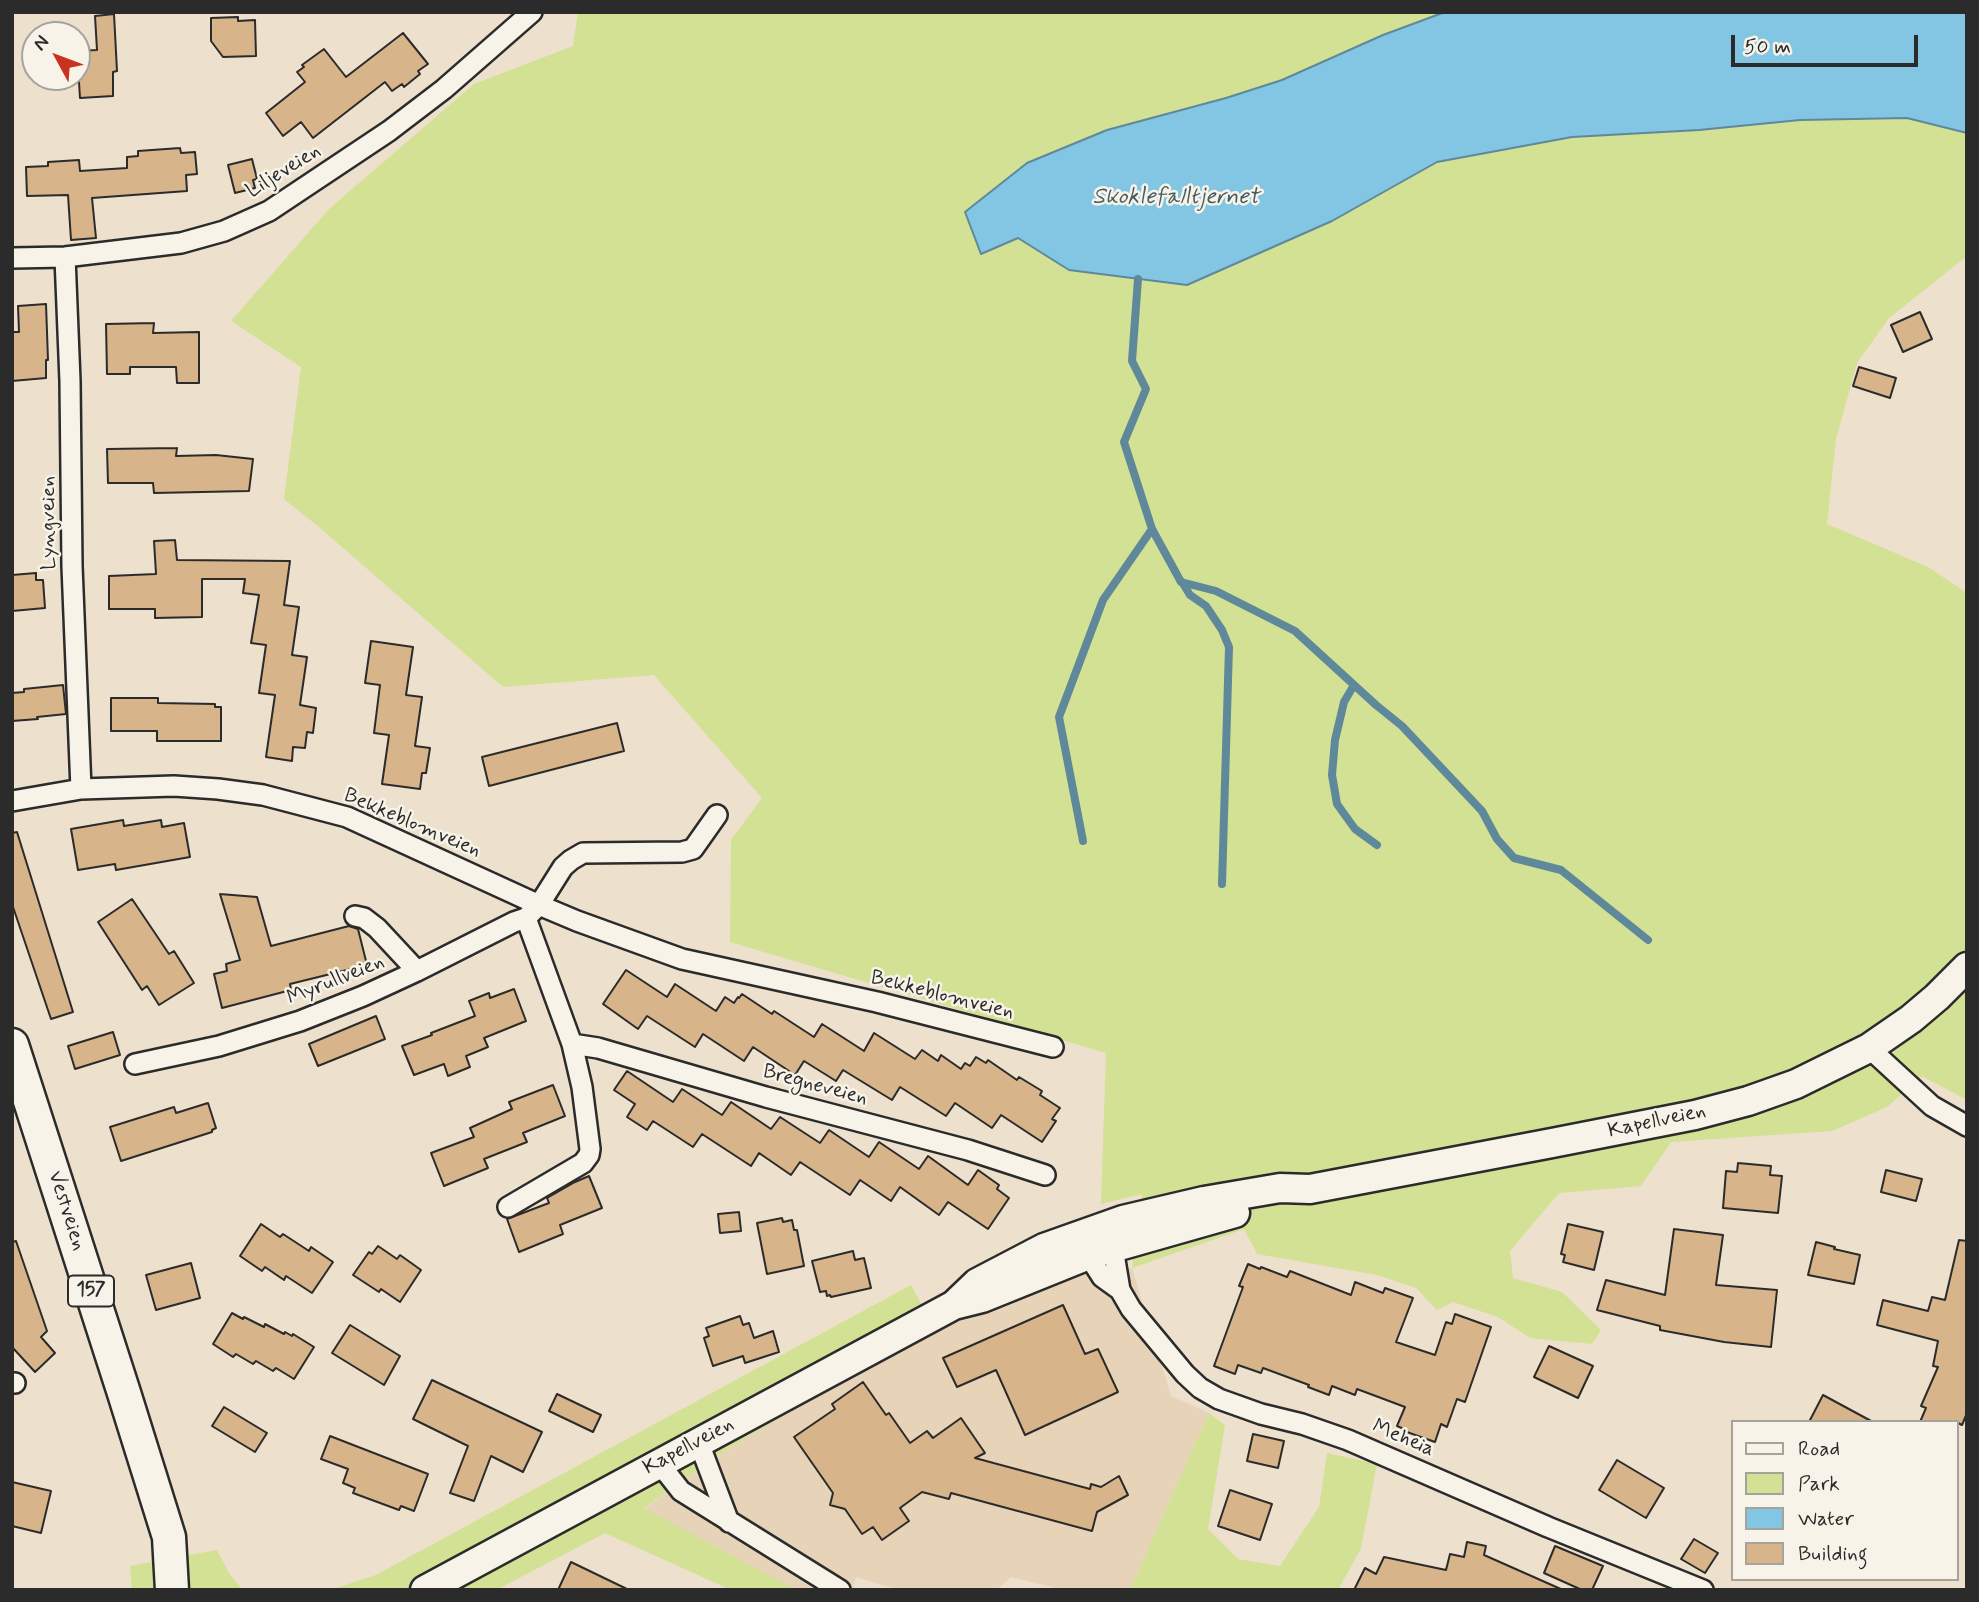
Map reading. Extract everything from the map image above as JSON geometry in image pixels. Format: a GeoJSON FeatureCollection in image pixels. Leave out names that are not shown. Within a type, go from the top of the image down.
{"type":"FeatureCollection","features":[{"type":"Feature","properties":{"kind":"main road","name":"Kapellveien"},"geometry":{"type":"LineString","coordinates":[[425,1590],[954,1305],[982,1298],[1098,1244],[1285,1202],[1310,1189],[1637,1127],[1748,1101],[1796,1084],[1870,1048],[1912,1019],[1967,967]]}},
{"type":"Feature","properties":{"kind":"main road","name":"Vestveien"},"geometry":{"type":"LineString","coordinates":[[12,1045],[169,1537],[172,1590]]}},
{"type":"Feature","properties":{"kind":"main road","name":"Vestveien"},"geometry":{"type":"LineString","coordinates":[[169,1537],[180,1554],[195,1590]]}},
{"type":"Feature","properties":{"kind":"street","name":"Liljeveien"},"geometry":{"type":"LineString","coordinates":[[12,258],[65,257],[181,243],[224,232],[269,211],[389,131],[444,89],[532,12]]}},
{"type":"Feature","properties":{"kind":"street","name":"Lyngveien"},"geometry":{"type":"LineString","coordinates":[[65,257],[71,381],[72,566],[81,789]]}},
{"type":"Feature","properties":{"kind":"street","name":"Bekkeblomveien"},"geometry":{"type":"LineString","coordinates":[[12,801],[81,789],[174,786],[263,795],[347,817],[533,912],[682,958],[890,1005],[1053,1046]]}},
{"type":"Feature","properties":{"kind":"street"},"geometry":{"type":"LineString","coordinates":[[508,1207],[583,1163],[590,1149],[582,1087],[572,1044],[533,912],[563,867],[583,853],[682,852],[693,849],[717,816]]}},
{"type":"Feature","properties":{"kind":"street","name":"Myrullveien"},"geometry":{"type":"LineString","coordinates":[[135,1064],[219,1045],[300,1021],[417,971],[533,912]]}},
{"type":"Feature","properties":{"kind":"street"},"geometry":{"type":"LineString","coordinates":[[355,916],[364,918],[377,928],[417,971]]}},
{"type":"Feature","properties":{"kind":"street","name":"Bregneveien"},"geometry":{"type":"LineString","coordinates":[[572,1044],[598,1048],[766,1097],[968,1150],[1045,1175]]}},
{"type":"Feature","properties":{"kind":"street"},"geometry":{"type":"LineString","coordinates":[[1870,1048],[1932,1106],[1967,1126]]}},
{"type":"Feature","properties":{"kind":"street","name":"Meheia"},"geometry":{"type":"LineString","coordinates":[[1098,1244],[1095,1266],[1102,1277],[1120,1290],[1131,1309],[1185,1374],[1200,1388],[1219,1399],[1358,1444],[1548,1527],[1703,1590]]}},
{"type":"Feature","properties":{"kind":"street"},"geometry":{"type":"LineString","coordinates":[[699,1443],[729,1522]]}},
{"type":"Feature","properties":{"kind":"street"},"geometry":{"type":"LineString","coordinates":[[659,1464],[681,1491],[840,1590]]}},
{"type":"Feature","properties":{"kind":"shaded area"},"geometry":{"type":"Polygon","coordinates":[[[1132,1268],[1171,1396],[1209,1413],[1130,1590],[1064,1590],[1011,1577],[996,1590],[899,1590],[856,1577],[850,1590],[796,1590],[644,1509],[731,1447],[860,1369],[936,1330],[1056,1278],[1132,1268]]]}},
{"type":"Feature","properties":{"kind":"green space"},"geometry":{"type":"Polygon","coordinates":[[[578,12],[1445,12],[1383,35],[1282,80],[1107,130],[1027,163],[965,212],[1018,238],[1069,270],[1187,285],[1332,221],[1437,162],[1572,137],[1699,130],[1800,120],[1907,118],[1967,133],[1967,256],[1889,318],[1857,363],[1836,439],[1827,524],[1928,567],[1967,593],[1967,1100],[1922,1076],[1887,1107],[1832,1131],[1671,1142],[1641,1186],[1559,1193],[1510,1251],[1513,1278],[1562,1292],[1601,1330],[1592,1344],[1530,1338],[1498,1317],[1453,1302],[1437,1310],[1416,1288],[1377,1275],[1257,1254],[1244,1229],[1132,1268],[1142,1194],[1101,1204],[1106,1053],[730,942],[731,840],[762,798],[654,675],[503,687],[284,499],[301,367],[231,321],[329,209],[474,84],[573,46],[578,12]]]}},
{"type":"Feature","properties":{"kind":"green space"},"geometry":{"type":"Polygon","coordinates":[[[911,1285],[936,1330],[860,1369],[731,1447],[644,1508],[796,1590],[731,1590],[605,1533],[496,1590],[330,1590],[376,1575],[911,1285]]]}},
{"type":"Feature","properties":{"kind":"green space"},"geometry":{"type":"Polygon","coordinates":[[[1209,1413],[1225,1425],[1208,1529],[1238,1559],[1280,1566],[1319,1507],[1327,1453],[1377,1464],[1361,1548],[1338,1590],[1130,1590],[1209,1413]]]}},
{"type":"Feature","properties":{"kind":"green space"},"geometry":{"type":"Polygon","coordinates":[[[217,1550],[230,1575],[243,1590],[132,1590],[130,1566],[217,1550]]]}},
{"type":"Feature","properties":{"kind":"water","name":"Skoklefalltjernet"},"geometry":{"type":"Polygon","coordinates":[[[1445,12],[1967,12],[1967,133],[1907,118],[1800,120],[1699,130],[1572,137],[1437,162],[1332,221],[1187,285],[1069,270],[1018,238],[981,254],[965,212],[1027,163],[1107,130],[1282,80],[1383,35],[1445,12]]]}},
{"type":"Feature","properties":{"kind":"building"},"geometry":{"type":"Polygon","coordinates":[[[114,14],[117,71],[113,72],[113,96],[80,98],[80,91],[91,91],[91,50],[97,50],[95,16],[114,14]]]}},
{"type":"Feature","properties":{"kind":"building"},"geometry":{"type":"Polygon","coordinates":[[[238,17],[238,21],[255,20],[256,56],[223,57],[211,41],[211,18],[238,17]]]}},
{"type":"Feature","properties":{"kind":"building"},"geometry":{"type":"Polygon","coordinates":[[[403,33],[428,64],[404,87],[402,84],[392,91],[385,82],[313,138],[301,122],[283,136],[266,113],[305,82],[297,72],[324,49],[346,77],[403,33]]]}},
{"type":"Feature","properties":{"kind":"building"},"geometry":{"type":"Polygon","coordinates":[[[180,148],[181,153],[195,152],[197,174],[186,175],[187,191],[92,198],[96,238],[71,240],[68,195],[27,196],[26,167],[79,160],[80,171],[127,168],[127,157],[138,156],[138,151],[180,148]]]}},
{"type":"Feature","properties":{"kind":"building"},"geometry":{"type":"Polygon","coordinates":[[[252,159],[257,179],[253,180],[255,188],[235,193],[228,165],[252,159]]]}},
{"type":"Feature","properties":{"kind":"building"},"geometry":{"type":"Polygon","coordinates":[[[46,304],[46,378],[12,381],[12,332],[19,332],[18,306],[46,304]]]}},
{"type":"Feature","properties":{"kind":"building"},"geometry":{"type":"Polygon","coordinates":[[[1920,312],[1932,339],[1903,352],[1891,325],[1920,312]]]}},
{"type":"Feature","properties":{"kind":"building"},"geometry":{"type":"Polygon","coordinates":[[[154,323],[153,333],[199,332],[199,383],[177,383],[176,367],[130,367],[130,374],[107,374],[106,324],[154,323]]]}},
{"type":"Feature","properties":{"kind":"building"},"geometry":{"type":"Polygon","coordinates":[[[1859,367],[1896,378],[1890,398],[1853,386],[1859,367]]]}},
{"type":"Feature","properties":{"kind":"building"},"geometry":{"type":"Polygon","coordinates":[[[177,448],[176,456],[216,455],[253,459],[249,491],[154,493],[153,483],[108,483],[107,449],[177,448]]]}},
{"type":"Feature","properties":{"kind":"building"},"geometry":{"type":"Polygon","coordinates":[[[175,540],[177,560],[290,561],[284,605],[299,607],[292,655],[307,657],[300,705],[316,708],[313,733],[307,732],[305,748],[293,747],[292,761],[266,757],[275,695],[259,693],[266,645],[251,643],[259,595],[243,593],[245,579],[202,579],[202,617],[155,618],[155,609],[109,609],[109,576],[156,574],[154,541],[175,540]]]}},
{"type":"Feature","properties":{"kind":"building"},"geometry":{"type":"Polygon","coordinates":[[[36,573],[36,580],[43,580],[45,608],[12,611],[12,575],[36,573]]]}},
{"type":"Feature","properties":{"kind":"building"},"geometry":{"type":"Polygon","coordinates":[[[371,641],[413,647],[406,695],[422,697],[415,746],[430,748],[420,789],[382,784],[389,735],[374,733],[380,685],[365,683],[371,641]]]}},
{"type":"Feature","properties":{"kind":"building"},"geometry":{"type":"Polygon","coordinates":[[[63,685],[66,714],[12,721],[12,693],[63,685]]]}},
{"type":"Feature","properties":{"kind":"building"},"geometry":{"type":"Polygon","coordinates":[[[111,698],[158,698],[158,703],[215,704],[215,707],[221,707],[221,741],[157,741],[157,731],[111,731],[111,698]]]}},
{"type":"Feature","properties":{"kind":"building"},"geometry":{"type":"Polygon","coordinates":[[[617,723],[624,751],[489,786],[482,757],[617,723]]]}},
{"type":"Feature","properties":{"kind":"building"},"geometry":{"type":"Polygon","coordinates":[[[123,820],[124,826],[161,820],[162,827],[184,823],[190,857],[116,870],[115,864],[78,870],[71,829],[123,820]]]}},
{"type":"Feature","properties":{"kind":"building"},"geometry":{"type":"Polygon","coordinates":[[[17,832],[73,1012],[51,1019],[12,904],[12,833],[17,832]]]}},
{"type":"Feature","properties":{"kind":"building"},"geometry":{"type":"Polygon","coordinates":[[[220,894],[257,897],[271,946],[349,926],[358,929],[367,965],[290,984],[291,990],[222,1008],[214,974],[227,971],[226,964],[240,960],[220,894]]]}},
{"type":"Feature","properties":{"kind":"building"},"geometry":{"type":"Polygon","coordinates":[[[132,899],[169,954],[174,951],[194,983],[159,1005],[147,986],[142,990],[98,922],[132,899]]]}},
{"type":"Feature","properties":{"kind":"building"},"geometry":{"type":"Polygon","coordinates":[[[626,970],[667,997],[675,984],[716,1011],[725,997],[734,1003],[742,994],[814,1037],[822,1024],[864,1051],[874,1033],[915,1059],[922,1050],[938,1061],[941,1055],[961,1069],[965,1063],[970,1066],[976,1057],[986,1063],[988,1060],[1017,1080],[1019,1077],[1042,1091],[1040,1095],[1060,1108],[1052,1119],[1056,1121],[1042,1142],[1001,1115],[992,1128],[955,1103],[946,1116],[900,1087],[892,1100],[843,1070],[836,1081],[804,1061],[795,1075],[753,1047],[744,1061],[703,1034],[695,1047],[647,1016],[638,1029],[603,1004],[626,970]]]}},
{"type":"Feature","properties":{"kind":"building"},"geometry":{"type":"Polygon","coordinates":[[[514,989],[526,1021],[484,1038],[488,1047],[466,1056],[470,1067],[448,1076],[444,1064],[414,1075],[402,1046],[475,1016],[469,1001],[489,993],[490,998],[514,989]]]}},
{"type":"Feature","properties":{"kind":"building"},"geometry":{"type":"Polygon","coordinates":[[[376,1016],[385,1039],[318,1066],[309,1044],[376,1016]]]}},
{"type":"Feature","properties":{"kind":"building"},"geometry":{"type":"Polygon","coordinates":[[[113,1032],[120,1055],[75,1069],[68,1046],[113,1032]]]}},
{"type":"Feature","properties":{"kind":"building"},"geometry":{"type":"Polygon","coordinates":[[[627,1071],[673,1102],[682,1089],[722,1115],[731,1102],[771,1129],[780,1117],[820,1143],[829,1130],[869,1157],[879,1142],[919,1169],[928,1156],[968,1185],[978,1170],[999,1185],[997,1189],[1009,1198],[988,1229],[948,1202],[939,1215],[900,1187],[891,1201],[860,1180],[850,1195],[800,1162],[791,1175],[759,1153],[751,1166],[702,1134],[693,1147],[653,1121],[647,1130],[627,1117],[635,1104],[614,1090],[627,1071]]]}},
{"type":"Feature","properties":{"kind":"building"},"geometry":{"type":"Polygon","coordinates":[[[553,1085],[565,1116],[523,1133],[527,1142],[484,1159],[488,1168],[444,1186],[431,1153],[474,1137],[470,1128],[512,1109],[509,1102],[553,1085]]]}},
{"type":"Feature","properties":{"kind":"building"},"geometry":{"type":"Polygon","coordinates":[[[208,1103],[216,1128],[212,1132],[121,1161],[110,1127],[174,1107],[176,1113],[208,1103]]]}},
{"type":"Feature","properties":{"kind":"building"},"geometry":{"type":"Polygon","coordinates":[[[1738,1163],[1771,1166],[1770,1175],[1782,1176],[1778,1213],[1723,1208],[1726,1171],[1737,1172],[1738,1163]]]}},
{"type":"Feature","properties":{"kind":"building"},"geometry":{"type":"Polygon","coordinates":[[[1886,1170],[1922,1179],[1916,1201],[1881,1192],[1886,1170]]]}},
{"type":"Feature","properties":{"kind":"building"},"geometry":{"type":"Polygon","coordinates":[[[589,1176],[602,1208],[560,1225],[563,1234],[519,1252],[507,1219],[549,1203],[547,1198],[589,1176]]]}},
{"type":"Feature","properties":{"kind":"building"},"geometry":{"type":"Polygon","coordinates":[[[739,1212],[741,1231],[720,1233],[718,1214],[739,1212]]]}},
{"type":"Feature","properties":{"kind":"building"},"geometry":{"type":"Polygon","coordinates":[[[782,1218],[783,1222],[792,1220],[794,1230],[797,1230],[804,1266],[767,1274],[757,1223],[782,1218]]]}},
{"type":"Feature","properties":{"kind":"building"},"geometry":{"type":"Polygon","coordinates":[[[261,1224],[309,1251],[311,1247],[333,1262],[312,1293],[286,1276],[284,1280],[265,1267],[262,1271],[240,1256],[261,1224]]]}},
{"type":"Feature","properties":{"kind":"building"},"geometry":{"type":"Polygon","coordinates":[[[1568,1224],[1603,1232],[1594,1270],[1563,1262],[1565,1255],[1561,1254],[1568,1224]]]}},
{"type":"Feature","properties":{"kind":"building"},"geometry":{"type":"Polygon","coordinates":[[[1674,1229],[1723,1235],[1716,1285],[1777,1290],[1771,1347],[1724,1342],[1660,1330],[1660,1326],[1597,1310],[1606,1280],[1665,1295],[1674,1229]]]}},
{"type":"Feature","properties":{"kind":"building"},"geometry":{"type":"Polygon","coordinates":[[[1959,1240],[1967,1241],[1967,1413],[1962,1425],[1958,1420],[1921,1420],[1926,1408],[1921,1406],[1938,1367],[1933,1366],[1938,1341],[1877,1325],[1883,1300],[1928,1311],[1932,1297],[1945,1300],[1959,1240]]]}},
{"type":"Feature","properties":{"kind":"building"},"geometry":{"type":"Polygon","coordinates":[[[16,1241],[47,1331],[41,1337],[55,1353],[35,1372],[12,1347],[12,1242],[16,1241]]]}},
{"type":"Feature","properties":{"kind":"building"},"geometry":{"type":"Polygon","coordinates":[[[1816,1242],[1860,1255],[1854,1284],[1808,1275],[1816,1242]]]}},
{"type":"Feature","properties":{"kind":"building"},"geometry":{"type":"Polygon","coordinates":[[[378,1246],[397,1259],[400,1255],[421,1270],[400,1302],[353,1275],[369,1252],[372,1254],[378,1246]]]}},
{"type":"Feature","properties":{"kind":"building"},"geometry":{"type":"Polygon","coordinates":[[[853,1251],[855,1260],[864,1258],[871,1288],[831,1297],[827,1296],[826,1291],[820,1292],[812,1261],[853,1251]]]}},
{"type":"Feature","properties":{"kind":"building"},"geometry":{"type":"Polygon","coordinates":[[[191,1263],[200,1298],[156,1310],[146,1275],[191,1263]]]}},
{"type":"Feature","properties":{"kind":"building"},"geometry":{"type":"Polygon","coordinates":[[[1248,1264],[1287,1277],[1290,1271],[1351,1295],[1355,1282],[1383,1293],[1385,1288],[1413,1298],[1396,1342],[1435,1355],[1446,1322],[1452,1324],[1455,1314],[1491,1327],[1465,1402],[1457,1399],[1447,1427],[1441,1424],[1435,1442],[1397,1426],[1405,1407],[1357,1389],[1355,1395],[1332,1386],[1329,1395],[1263,1368],[1261,1373],[1238,1365],[1235,1374],[1214,1366],[1243,1287],[1239,1286],[1248,1264]]]}},
{"type":"Feature","properties":{"kind":"building"},"geometry":{"type":"Polygon","coordinates":[[[1063,1305],[1085,1354],[1098,1349],[1118,1392],[1025,1435],[996,1370],[957,1387],[943,1358],[1063,1305]]]}},
{"type":"Feature","properties":{"kind":"building"},"geometry":{"type":"Polygon","coordinates":[[[232,1313],[264,1327],[265,1324],[284,1334],[293,1334],[314,1347],[294,1379],[276,1368],[273,1371],[256,1361],[253,1364],[236,1354],[233,1357],[213,1344],[232,1313]]]}},
{"type":"Feature","properties":{"kind":"building"},"geometry":{"type":"Polygon","coordinates":[[[740,1316],[743,1325],[749,1323],[754,1338],[773,1331],[779,1352],[745,1363],[743,1356],[713,1366],[704,1338],[709,1336],[706,1328],[740,1316]]]}},
{"type":"Feature","properties":{"kind":"building"},"geometry":{"type":"Polygon","coordinates":[[[350,1325],[400,1356],[384,1385],[332,1353],[350,1325]]]}},
{"type":"Feature","properties":{"kind":"building"},"geometry":{"type":"Polygon","coordinates":[[[1549,1346],[1593,1366],[1578,1398],[1534,1377],[1549,1346]]]}},
{"type":"Feature","properties":{"kind":"building"},"geometry":{"type":"Polygon","coordinates":[[[432,1380],[542,1432],[523,1472],[491,1456],[474,1501],[450,1493],[468,1446],[413,1419],[432,1380]]]}},
{"type":"Feature","properties":{"kind":"building"},"geometry":{"type":"Polygon","coordinates":[[[863,1382],[910,1443],[927,1431],[933,1438],[961,1418],[985,1453],[975,1458],[1090,1489],[1091,1484],[1101,1487],[1119,1476],[1128,1495],[1097,1512],[1092,1531],[951,1493],[949,1499],[922,1492],[900,1508],[909,1521],[882,1540],[873,1527],[862,1534],[845,1509],[830,1505],[833,1493],[794,1437],[835,1409],[832,1404],[863,1382]]]}},
{"type":"Feature","properties":{"kind":"building"},"geometry":{"type":"Polygon","coordinates":[[[557,1394],[601,1415],[593,1432],[549,1411],[557,1394]]]}},
{"type":"Feature","properties":{"kind":"building"},"geometry":{"type":"Polygon","coordinates":[[[1823,1395],[1869,1420],[1810,1420],[1823,1395]]]}},
{"type":"Feature","properties":{"kind":"building"},"geometry":{"type":"Polygon","coordinates":[[[224,1407],[267,1433],[255,1452],[212,1426],[224,1407]]]}},
{"type":"Feature","properties":{"kind":"building"},"geometry":{"type":"Polygon","coordinates":[[[1253,1434],[1284,1441],[1278,1468],[1247,1461],[1253,1434]]]}},
{"type":"Feature","properties":{"kind":"building"},"geometry":{"type":"Polygon","coordinates":[[[330,1436],[428,1474],[414,1511],[401,1506],[399,1510],[353,1493],[355,1488],[343,1483],[348,1469],[321,1459],[330,1436]]]}},
{"type":"Feature","properties":{"kind":"building"},"geometry":{"type":"Polygon","coordinates":[[[1617,1460],[1664,1488],[1646,1518],[1599,1490],[1617,1460]]]}},
{"type":"Feature","properties":{"kind":"building"},"geometry":{"type":"Polygon","coordinates":[[[12,1482],[51,1491],[41,1533],[12,1526],[12,1482]]]}},
{"type":"Feature","properties":{"kind":"building"},"geometry":{"type":"Polygon","coordinates":[[[1230,1490],[1272,1504],[1260,1540],[1218,1526],[1230,1490]]]}},
{"type":"Feature","properties":{"kind":"building"},"geometry":{"type":"Polygon","coordinates":[[[1694,1539],[1718,1553],[1705,1573],[1681,1559],[1694,1539]]]}},
{"type":"Feature","properties":{"kind":"building"},"geometry":{"type":"Polygon","coordinates":[[[1467,1542],[1486,1546],[1484,1555],[1563,1590],[1354,1590],[1365,1568],[1376,1574],[1384,1557],[1446,1570],[1450,1554],[1464,1557],[1467,1542]]]}},
{"type":"Feature","properties":{"kind":"building"},"geometry":{"type":"Polygon","coordinates":[[[1555,1546],[1603,1566],[1592,1590],[1582,1590],[1544,1573],[1555,1546]]]}},
{"type":"Feature","properties":{"kind":"building"},"geometry":{"type":"Polygon","coordinates":[[[571,1562],[629,1590],[558,1590],[571,1562]]]}},
{"type":"Feature","properties":{"kind":"waterway"},"geometry":{"type":"LineString","coordinates":[[1138,279],[1132,361],[1146,389],[1124,442],[1152,529],[1181,582],[1216,591],[1295,631],[1402,726],[1482,811],[1497,839],[1514,858],[1561,870],[1648,940]]}},
{"type":"Feature","properties":{"kind":"waterway"},"geometry":{"type":"LineString","coordinates":[[1083,841],[1059,717],[1103,600],[1152,529]]}},
{"type":"Feature","properties":{"kind":"waterway"},"geometry":{"type":"LineString","coordinates":[[1182,582],[1190,595],[1206,606],[1222,630],[1229,647],[1222,884]]}},
{"type":"Feature","properties":{"kind":"waterway"},"geometry":{"type":"LineString","coordinates":[[1354,685],[1344,702],[1335,740],[1332,775],[1337,804],[1355,829],[1377,845]]}}]}
